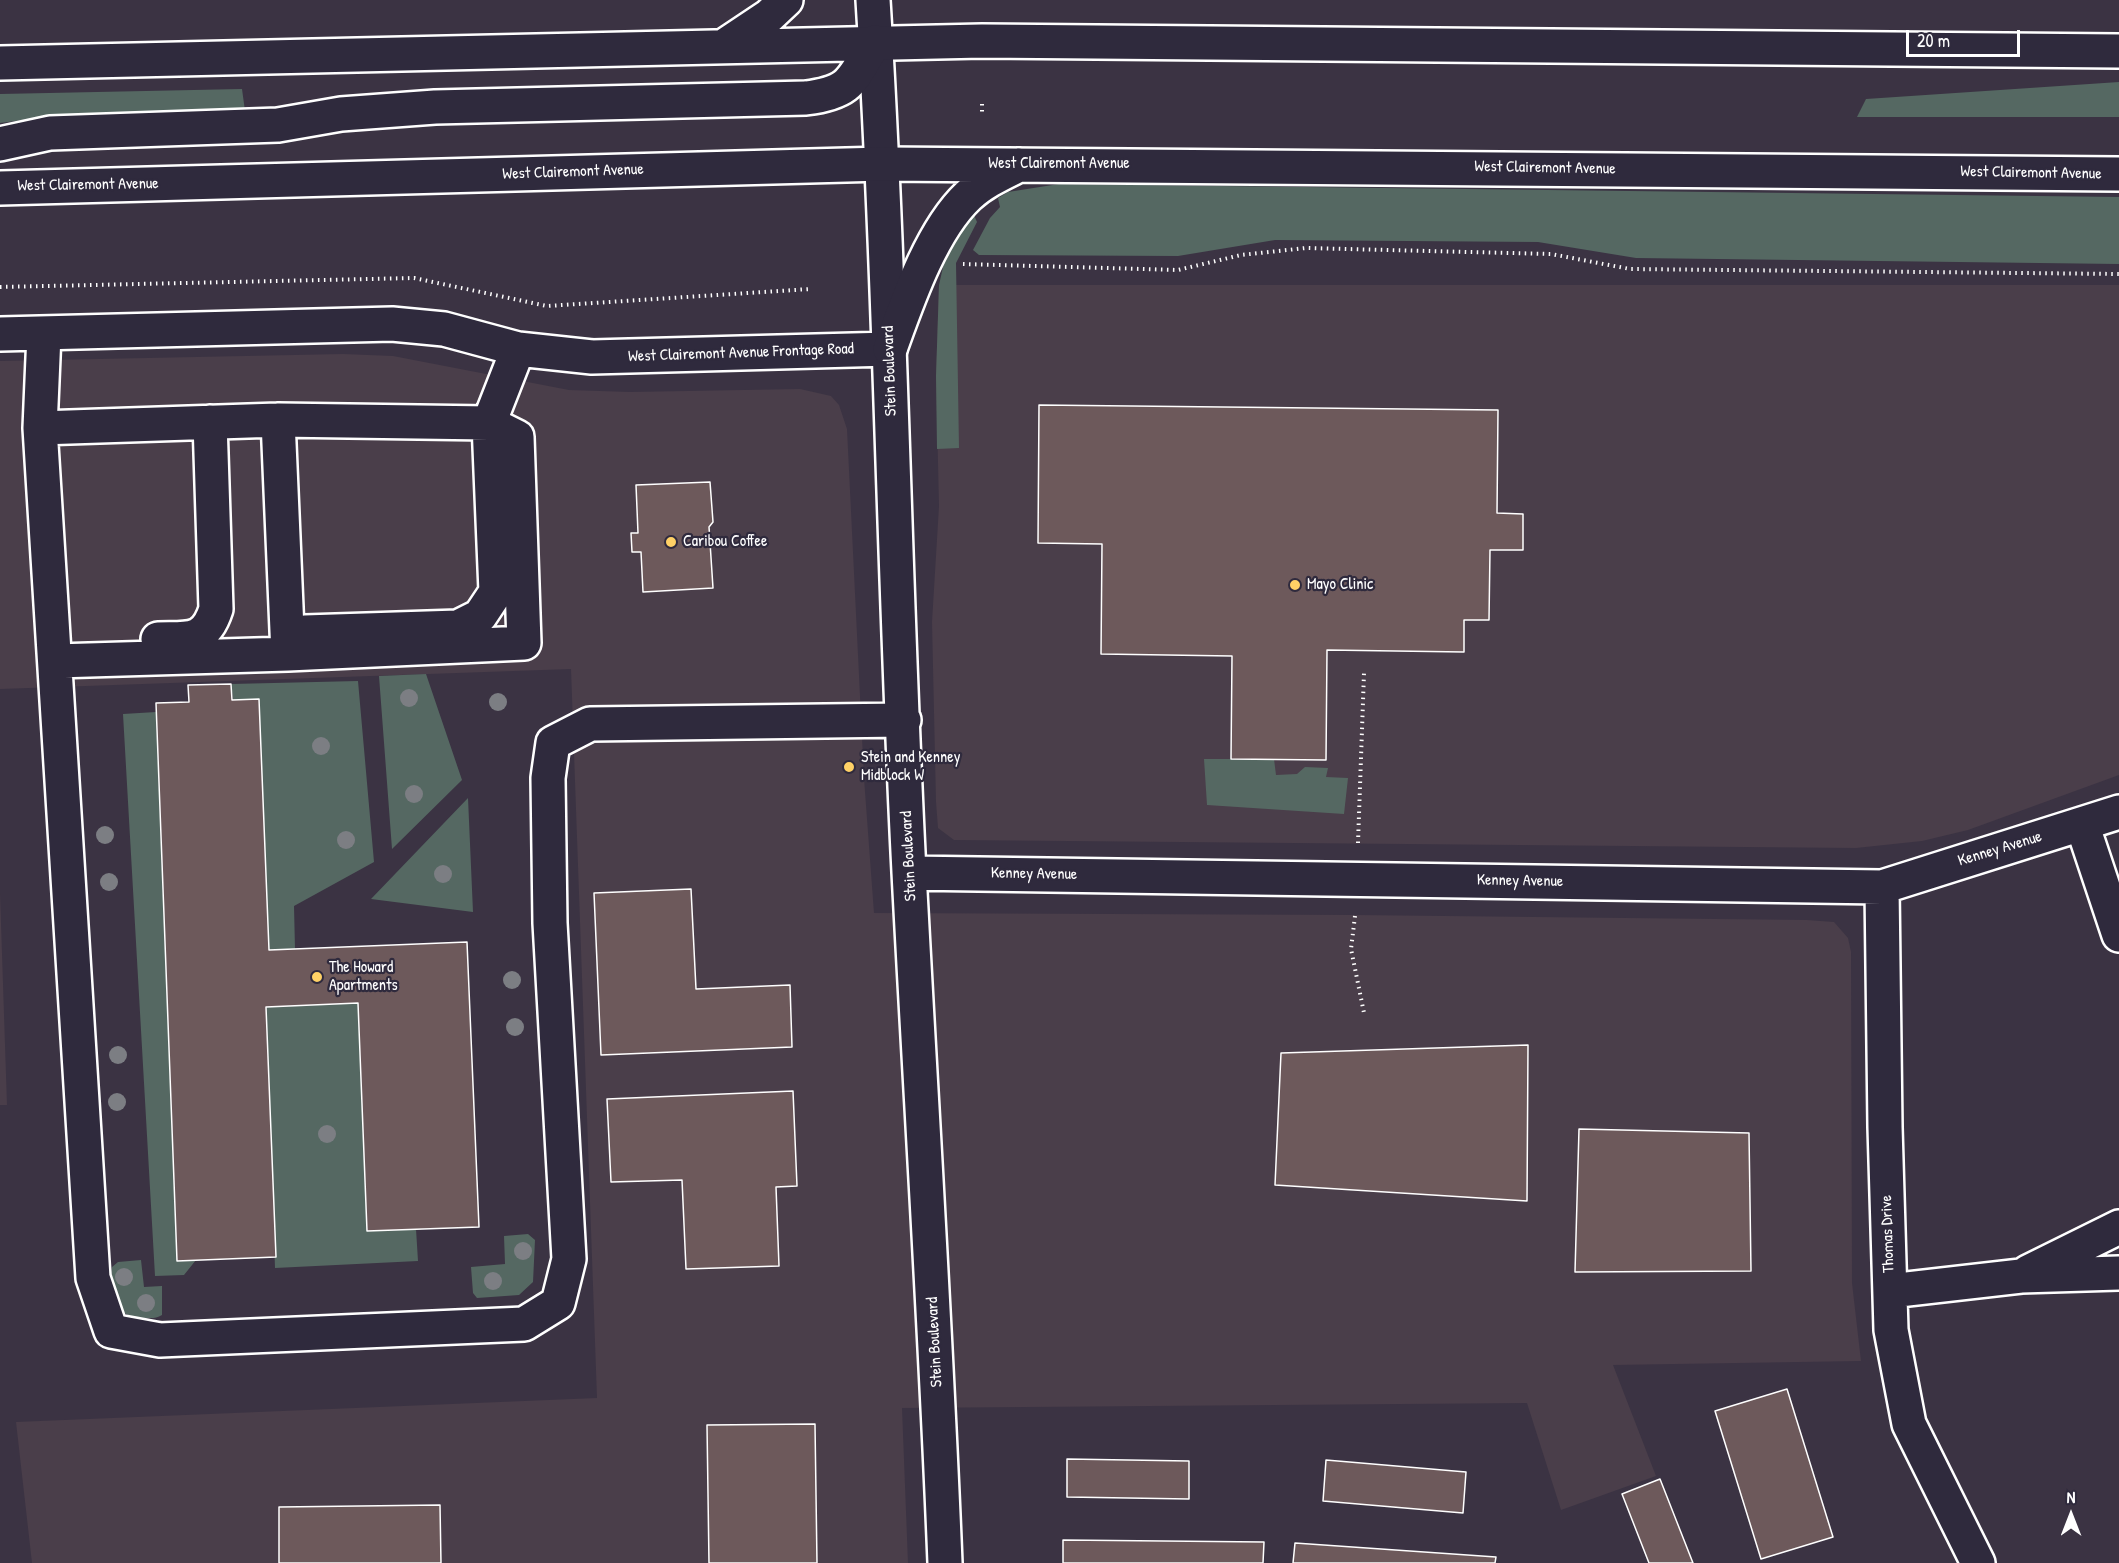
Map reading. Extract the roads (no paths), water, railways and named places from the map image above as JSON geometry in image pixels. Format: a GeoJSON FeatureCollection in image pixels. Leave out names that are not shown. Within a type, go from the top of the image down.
{"type":"FeatureCollection","features":[{"type":"Feature","properties":{"kind":"main road"},"geometry":{"type":"LineString","coordinates":[[724,46],[769,16],[786,0]]}},
{"type":"Feature","properties":{"kind":"main road","name":"Stein Boulevard"},"geometry":{"type":"LineString","coordinates":[[873,0],[883,164],[909,873],[937,1359],[945,1563]]}},
{"type":"Feature","properties":{"kind":"main road"},"geometry":{"type":"LineString","coordinates":[[0,144],[50,133],[278,125],[341,114],[435,107],[806,98],[829,95],[847,86],[875,42]]}},
{"type":"Feature","properties":{"kind":"main road"},"geometry":{"type":"LineString","coordinates":[[0,63],[875,42],[2119,51]]}},
{"type":"Feature","properties":{"kind":"main road"},"geometry":{"type":"LineString","coordinates":[[890,349],[923,268],[956,209],[986,182],[1024,163]]}},
{"type":"Feature","properties":{"kind":"main road","name":"West Clairemont Avenue"},"geometry":{"type":"LineString","coordinates":[[0,188],[883,164],[1024,163],[2119,174]]}},
{"type":"Feature","properties":{"kind":"main road","name":"West Clairemont Avenue Frontage Road"},"geometry":{"type":"LineString","coordinates":[[0,334],[392,324],[444,329],[518,348],[592,357],[890,349]]}},
{"type":"Feature","properties":{"kind":"main road"},"geometry":{"type":"LineString","coordinates":[[44,334],[40,428],[68,661],[93,1278],[111,1331],[160,1340],[524,1324],[558,1303],[569,1259],[550,923],[548,778],[553,743],[590,724],[904,720]]}},
{"type":"Feature","properties":{"kind":"main road"},"geometry":{"type":"LineString","coordinates":[[288,654],[305,632],[458,627],[480,616],[496,592],[489,423],[518,348]]}},
{"type":"Feature","properties":{"kind":"main road"},"geometry":{"type":"LineString","coordinates":[[40,428],[278,420],[489,423],[517,437],[524,643],[68,661]]}},
{"type":"Feature","properties":{"kind":"main road"},"geometry":{"type":"LineString","coordinates":[[278,420],[288,654]]}},
{"type":"Feature","properties":{"kind":"main road"},"geometry":{"type":"LineString","coordinates":[[68,661],[113,641],[196,638],[210,627],[216,609],[210,422]]}},
{"type":"Feature","properties":{"kind":"main road","name":"Kenney Avenue"},"geometry":{"type":"LineString","coordinates":[[909,873],[1882,887],[2119,812]]}},
{"type":"Feature","properties":{"kind":"main road"},"geometry":{"type":"LineString","coordinates":[[2082,824],[2119,934]]}},
{"type":"Feature","properties":{"kind":"main road","name":"Thomas Drive"},"geometry":{"type":"LineString","coordinates":[[1882,887],[1885,1127],[1891,1330],[1909,1424],[1978,1563]]}},
{"type":"Feature","properties":{"kind":"main road"},"geometry":{"type":"LineString","coordinates":[[2021,1276],[2119,1227]]}},
{"type":"Feature","properties":{"kind":"main road"},"geometry":{"type":"LineString","coordinates":[[1890,1290],[2021,1276],[2119,1273]]}},
{"type":"Feature","properties":{"kind":"place","name":"Caribou Coffee"},"geometry":{"type":"Point","coordinates":[671,542]}},
{"type":"Feature","properties":{"kind":"place","name":"Mayo Clinic"},"geometry":{"type":"Point","coordinates":[1295,585]}},
{"type":"Feature","properties":{"kind":"place","name":"Stein and Kenney Midblock W"},"geometry":{"type":"Point","coordinates":[849,767]}},
{"type":"Feature","properties":{"kind":"place","name":"The Howard Apartments"},"geometry":{"type":"Point","coordinates":[317,977]}}]}
